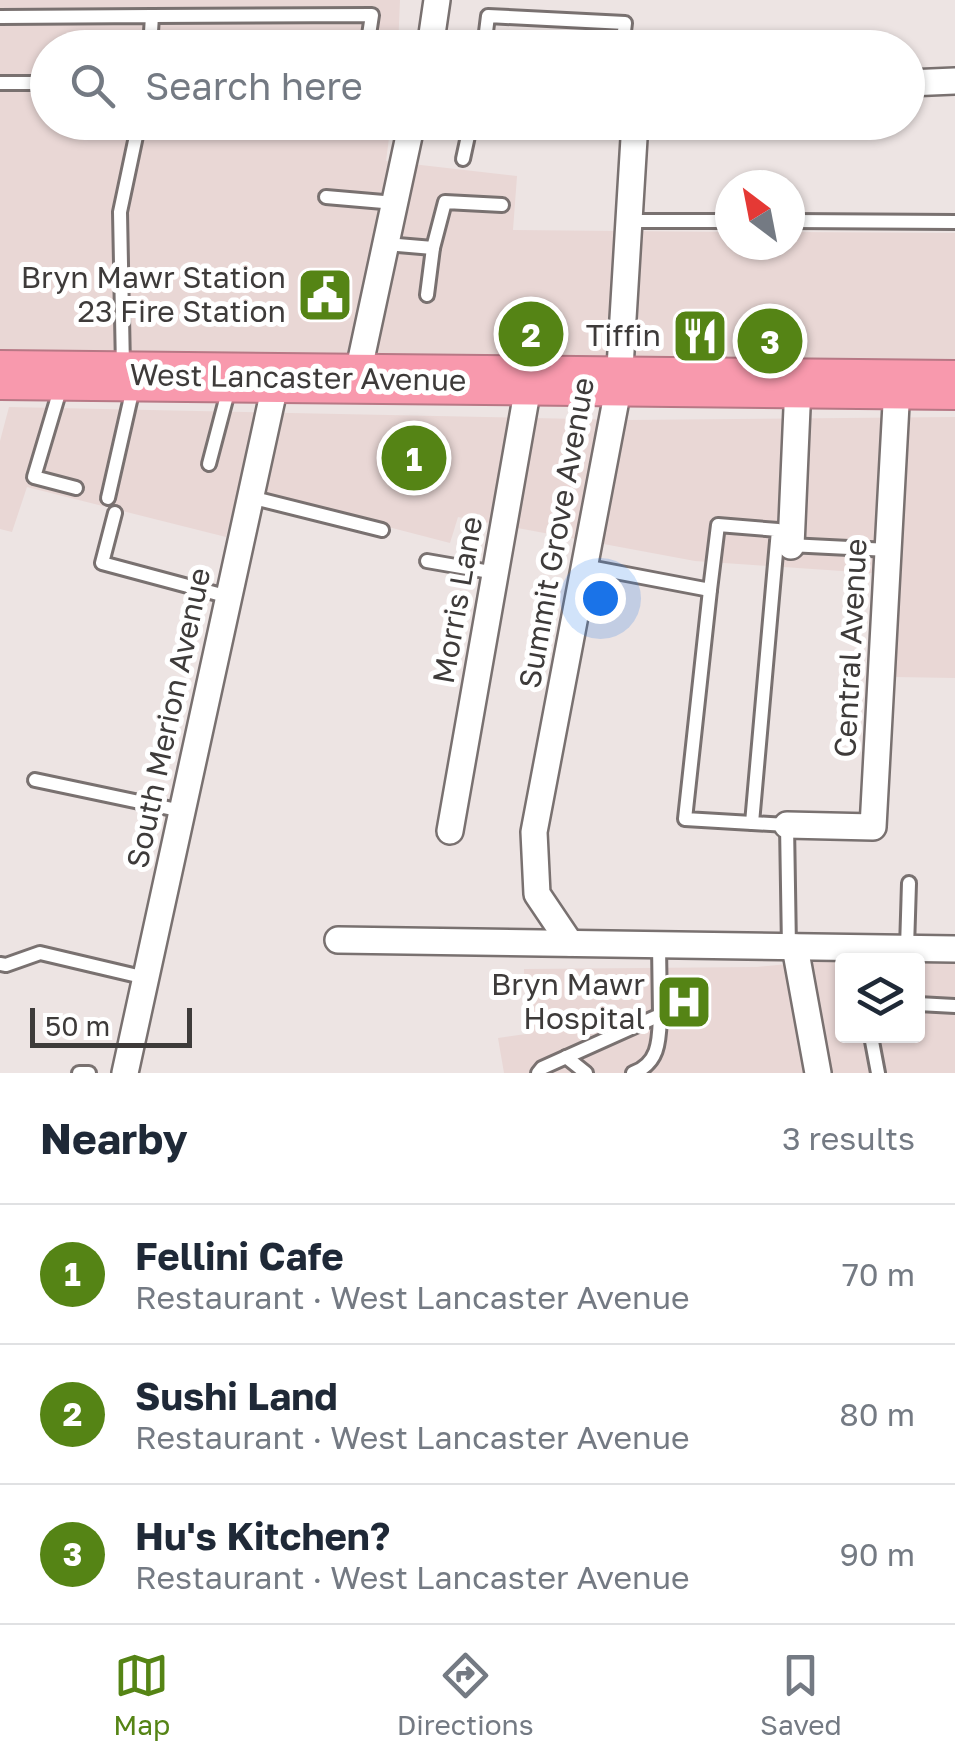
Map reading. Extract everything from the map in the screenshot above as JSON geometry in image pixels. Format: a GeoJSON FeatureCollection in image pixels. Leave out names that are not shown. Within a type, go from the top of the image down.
{"type":"FeatureCollection","features":[{"type":"Feature","properties":{"kind":"highway","name":"West Lancaster Avenue"},"geometry":{"type":"LineString","coordinates":[[2,384],[64,376],[254,376],[619,384],[955,385]]}},
{"type":"Feature","properties":{"kind":"street"},"geometry":{"type":"LineString","coordinates":[[433,30],[437,0]]}},
{"type":"Feature","properties":{"kind":"street"},"geometry":{"type":"LineString","coordinates":[[925,82],[955,81]]}},
{"type":"Feature","properties":{"kind":"street"},"geometry":{"type":"LineString","coordinates":[[356,378],[409,140]]}},
{"type":"Feature","properties":{"kind":"street","name":"Summit Grove Avenue"},"geometry":{"type":"LineString","coordinates":[[570,943],[537,894],[534,832],[619,384],[634,140]]}},
{"type":"Feature","properties":{"kind":"street","name":"South Merion Avenue"},"geometry":{"type":"LineString","coordinates":[[125,1073],[250,498],[254,376]]}},
{"type":"Feature","properties":{"kind":"street","name":"Morris Lane"},"geometry":{"type":"LineString","coordinates":[[450,830],[529,382]]}},
{"type":"Feature","properties":{"kind":"street"},"geometry":{"type":"LineString","coordinates":[[784,545],[798,386]]}},
{"type":"Feature","properties":{"kind":"street","name":"Central Avenue"},"geometry":{"type":"LineString","coordinates":[[787,825],[873,827],[898,386]]}},
{"type":"Feature","properties":{"kind":"street"},"geometry":{"type":"LineString","coordinates":[[338,940],[955,949]]}},
{"type":"Feature","properties":{"kind":"street"},"geometry":{"type":"LineString","coordinates":[[792,948],[818,1073]]}},
{"type":"Feature","properties":{"kind":"lane"},"geometry":{"type":"LineString","coordinates":[[0,18],[372,15],[369,30]]}},
{"type":"Feature","properties":{"kind":"lane"},"geometry":{"type":"LineString","coordinates":[[151,30],[152,16]]}},
{"type":"Feature","properties":{"kind":"lane"},"geometry":{"type":"LineString","coordinates":[[486,30],[488,16],[625,23],[624,30]]}},
{"type":"Feature","properties":{"kind":"lane"},"geometry":{"type":"LineString","coordinates":[[0,83],[30,83]]}},
{"type":"Feature","properties":{"kind":"lane"},"geometry":{"type":"LineString","coordinates":[[108,498],[129,376],[120,212],[135,140]]}},
{"type":"Feature","properties":{"kind":"lane"},"geometry":{"type":"LineString","coordinates":[[463,159],[467,140]]}},
{"type":"Feature","properties":{"kind":"lane"},"geometry":{"type":"LineString","coordinates":[[326,197],[395,203]]}},
{"type":"Feature","properties":{"kind":"lane"},"geometry":{"type":"LineString","coordinates":[[428,295],[433,248],[446,202],[502,204]]}},
{"type":"Feature","properties":{"kind":"lane"},"geometry":{"type":"LineString","coordinates":[[629,221],[715,221]]}},
{"type":"Feature","properties":{"kind":"lane"},"geometry":{"type":"LineString","coordinates":[[805,221],[955,222]]}},
{"type":"Feature","properties":{"kind":"lane"},"geometry":{"type":"LineString","coordinates":[[386,244],[433,248]]}},
{"type":"Feature","properties":{"kind":"lane"},"geometry":{"type":"LineString","coordinates":[[64,376],[34,476],[76,488]]}},
{"type":"Feature","properties":{"kind":"lane"},"geometry":{"type":"LineString","coordinates":[[210,464],[254,376]]}},
{"type":"Feature","properties":{"kind":"lane"},"geometry":{"type":"LineString","coordinates":[[250,498],[382,530]]}},
{"type":"Feature","properties":{"kind":"lane"},"geometry":{"type":"LineString","coordinates":[[115,513],[102,563],[229,597]]}},
{"type":"Feature","properties":{"kind":"lane"},"geometry":{"type":"LineString","coordinates":[[752,822],[784,545],[778,530],[718,525],[685,819],[787,825],[792,948]]}},
{"type":"Feature","properties":{"kind":"lane"},"geometry":{"type":"LineString","coordinates":[[784,545],[889,550]]}},
{"type":"Feature","properties":{"kind":"lane"},"geometry":{"type":"LineString","coordinates":[[427,561],[496,574]]}},
{"type":"Feature","properties":{"kind":"lane"},"geometry":{"type":"LineString","coordinates":[[584,566],[710,590]]}},
{"type":"Feature","properties":{"kind":"lane"},"geometry":{"type":"LineString","coordinates":[[35,780],[182,811]]}},
{"type":"Feature","properties":{"kind":"lane"},"geometry":{"type":"LineString","coordinates":[[907,948],[909,883]]}},
{"type":"Feature","properties":{"kind":"lane"},"geometry":{"type":"LineString","coordinates":[[633,1073],[642,1070],[659,1050],[659,945]]}},
{"type":"Feature","properties":{"kind":"lane"},"geometry":{"type":"LineString","coordinates":[[0,964],[40,953],[146,978]]}},
{"type":"Feature","properties":{"kind":"lane"},"geometry":{"type":"LineString","coordinates":[[925,1004],[955,1006]]}},
{"type":"Feature","properties":{"kind":"lane"},"geometry":{"type":"LineString","coordinates":[[538,1073],[660,1015]]}},
{"type":"Feature","properties":{"kind":"lane"},"geometry":{"type":"LineString","coordinates":[[872,1043],[878,1073]]}},
{"type":"Feature","properties":{"kind":"lane"},"geometry":{"type":"LineString","coordinates":[[566,1057],[586,1073]]}},
{"type":"Feature","properties":{"kind":"lane"},"geometry":{"type":"LineString","coordinates":[[79,1073],[89,1073]]}},
{"type":"Feature","properties":{"kind":"shaded area"},"geometry":{"type":"Polygon","coordinates":[[[0,0],[400,0],[399,30],[30,30],[30,140],[389,140],[386,161],[517,176],[513,230],[715,232],[715,260],[805,260],[805,232],[955,233],[955,367],[0,364],[0,0]]]}},
{"type":"Feature","properties":{"kind":"shaded area"},"geometry":{"type":"Polygon","coordinates":[[[9,407],[628,420],[955,417],[955,678],[895,677],[899,575],[695,561],[458,517],[450,543],[238,488],[226,537],[27,487],[12,532],[0,529],[0,441],[9,407]]]}},
{"type":"Feature","properties":{"kind":"shaded area","name":"Bryn Mawr Hospital"},"geometry":{"type":"Polygon","coordinates":[[[925,958],[955,958],[955,1073],[504,1073],[498,1038],[526,1034],[524,969],[757,967],[835,960],[835,1043],[925,1043],[925,958]]]}},
{"type":"Feature","properties":{"kind":"place","name":"Bryn Mawr Station 23 Fire Station"},"geometry":{"type":"Point","coordinates":[325,295]}},
{"type":"Feature","properties":{"kind":"place","name":"Sushi Land"},"geometry":{"type":"Point","coordinates":[531,334]}},
{"type":"Feature","properties":{"kind":"place","name":"Tiffin"},"geometry":{"type":"Point","coordinates":[700,336]}},
{"type":"Feature","properties":{"kind":"place","name":"Hu's Kitchen?"},"geometry":{"type":"Point","coordinates":[770,341]}},
{"type":"Feature","properties":{"kind":"place","name":"Fellini Cafe"},"geometry":{"type":"Point","coordinates":[414,458]}},
{"type":"Feature","properties":{"kind":"place","name":"Bryn Mawr Hospital"},"geometry":{"type":"Point","coordinates":[684,1002]}}]}
